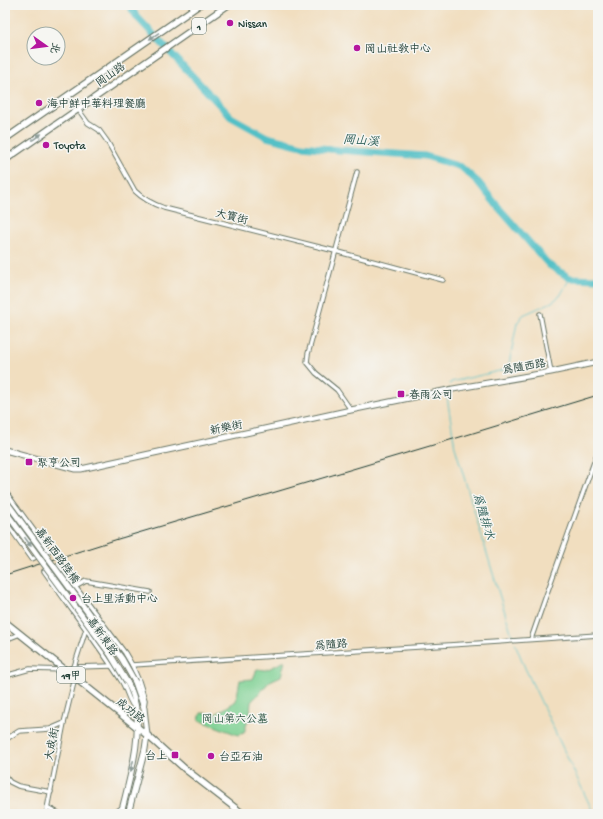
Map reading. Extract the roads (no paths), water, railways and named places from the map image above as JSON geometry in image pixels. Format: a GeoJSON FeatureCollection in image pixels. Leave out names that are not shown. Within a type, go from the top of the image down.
{"type":"FeatureCollection","features":[{"type":"Feature","properties":{"kind":"main road","name":"岡山路"},"geometry":{"type":"LineString","coordinates":[[5,139],[199,5]]}},
{"type":"Feature","properties":{"kind":"main road","name":"岡山路"},"geometry":{"type":"LineString","coordinates":[[5,160],[228,5]]}},
{"type":"Feature","properties":{"kind":"main road","name":"成功路"},"geometry":{"type":"LineString","coordinates":[[5,622],[147,735],[185,769],[243,814]]}},
{"type":"Feature","properties":{"kind":"street","name":"大寶街"},"geometry":{"type":"LineString","coordinates":[[68,95],[88,123],[98,130],[107,141],[135,191],[151,203],[164,208],[443,280]]}},
{"type":"Feature","properties":{"kind":"street"},"geometry":{"type":"LineString","coordinates":[[351,410],[337,390],[316,373],[307,362],[357,172]]}},
{"type":"Feature","properties":{"kind":"street"},"geometry":{"type":"LineString","coordinates":[[540,314],[551,372]]}},
{"type":"Feature","properties":{"kind":"street","name":"為隨西路"},"geometry":{"type":"LineString","coordinates":[[453,389],[551,372],[598,362]]}},
{"type":"Feature","properties":{"kind":"street","name":"新樂街"},"geometry":{"type":"LineString","coordinates":[[5,450],[75,469],[453,389]]}},
{"type":"Feature","properties":{"kind":"street"},"geometry":{"type":"LineString","coordinates":[[531,639],[598,450]]}},
{"type":"Feature","properties":{"kind":"street"},"geometry":{"type":"LineString","coordinates":[[5,491],[49,551],[32,559],[5,521]]}},
{"type":"Feature","properties":{"kind":"street","name":"嘉新西路陸橋"},"geometry":{"type":"LineString","coordinates":[[5,500],[122,659],[135,682]]}},
{"type":"Feature","properties":{"kind":"street","name":"嘉新西路陸橋"},"geometry":{"type":"LineString","coordinates":[[5,511],[110,654],[127,682]]}},
{"type":"Feature","properties":{"kind":"street","name":"嘉新東路"},"geometry":{"type":"LineString","coordinates":[[136,709],[132,706],[126,688],[112,666],[44,571],[57,565],[62,569],[125,653],[139,681],[145,700],[144,708]]}},
{"type":"Feature","properties":{"kind":"street"},"geometry":{"type":"LineString","coordinates":[[76,587],[86,581],[150,592]]}},
{"type":"Feature","properties":{"kind":"street"},"geometry":{"type":"LineString","coordinates":[[74,667],[86,629],[99,619]]}},
{"type":"Feature","properties":{"kind":"street"},"geometry":{"type":"LineString","coordinates":[[5,640],[20,634]]}},
{"type":"Feature","properties":{"kind":"street","name":"為隨路"},"geometry":{"type":"LineString","coordinates":[[132,665],[598,635]]}},
{"type":"Feature","properties":{"kind":"street"},"geometry":{"type":"LineString","coordinates":[[5,676],[30,669],[65,670],[74,667],[112,666]]}},
{"type":"Feature","properties":{"kind":"street","name":"大成街"},"geometry":{"type":"LineString","coordinates":[[46,814],[75,678]]}},
{"type":"Feature","properties":{"kind":"street","name":"嘉新東路"},"geometry":{"type":"LineString","coordinates":[[121,814],[136,746],[137,728],[134,699],[127,682]]}},
{"type":"Feature","properties":{"kind":"street","name":"嘉新東路"},"geometry":{"type":"LineString","coordinates":[[128,814],[145,749],[147,735],[144,708],[135,682]]}},
{"type":"Feature","properties":{"kind":"street"},"geometry":{"type":"LineString","coordinates":[[5,740],[19,731],[50,729],[64,724]]}},
{"type":"Feature","properties":{"kind":"street"},"geometry":{"type":"LineString","coordinates":[[5,776],[10,782],[18,786],[51,792]]}},
{"type":"Feature","properties":{"kind":"street"},"geometry":{"type":"LineString","coordinates":[[47,807],[60,814]]}},
{"type":"Feature","properties":{"kind":"street"},"geometry":{"type":"LineString","coordinates":[[113,814],[122,807]]}},
{"type":"Feature","properties":{"kind":"waterway","name":"岡山溪"},"geometry":{"type":"LineString","coordinates":[[129,5],[137,17],[231,117],[267,137],[302,146],[425,156],[461,167],[478,182],[549,265],[570,278],[598,279]]}},
{"type":"Feature","properties":{"kind":"waterway","name":"為隨排水"},"geometry":{"type":"LineString","coordinates":[[450,384],[451,382],[508,369],[517,323],[523,315],[552,302],[560,296],[570,278]]}},
{"type":"Feature","properties":{"kind":"waterway","name":"為隨排水"},"geometry":{"type":"LineString","coordinates":[[447,397],[455,447],[513,638]]}},
{"type":"Feature","properties":{"kind":"waterway","name":"為隨排水"},"geometry":{"type":"LineString","coordinates":[[515,643],[525,668],[594,814]]}},
{"type":"Feature","properties":{"kind":"railway"},"geometry":{"type":"LineString","coordinates":[[5,575],[118,539],[598,395]]}},
{"type":"Feature","properties":{"kind":"place","name":"Nissan"},"geometry":{"type":"Point","coordinates":[230,23]}},
{"type":"Feature","properties":{"kind":"place","name":"岡山社教中心"},"geometry":{"type":"Point","coordinates":[357,48]}},
{"type":"Feature","properties":{"kind":"place","name":"海中鮮中華料理餐廳"},"geometry":{"type":"Point","coordinates":[39,103]}},
{"type":"Feature","properties":{"kind":"place","name":"Toyota"},"geometry":{"type":"Point","coordinates":[46,145]}},
{"type":"Feature","properties":{"kind":"place","name":"春雨公司"},"geometry":{"type":"Point","coordinates":[401,394]}},
{"type":"Feature","properties":{"kind":"place","name":"聚亨公司"},"geometry":{"type":"Point","coordinates":[29,462]}},
{"type":"Feature","properties":{"kind":"place","name":"台上里活動中心"},"geometry":{"type":"Point","coordinates":[73,598]}},
{"type":"Feature","properties":{"kind":"place","name":"台上"},"geometry":{"type":"Point","coordinates":[175,755]}},
{"type":"Feature","properties":{"kind":"place","name":"台亞石油"},"geometry":{"type":"Point","coordinates":[211,756]}},
{"type":"Feature","properties":{"kind":"park label","name":"岡山第六公墓"},"geometry":{"type":"Point","coordinates":[235,718]}}]}
